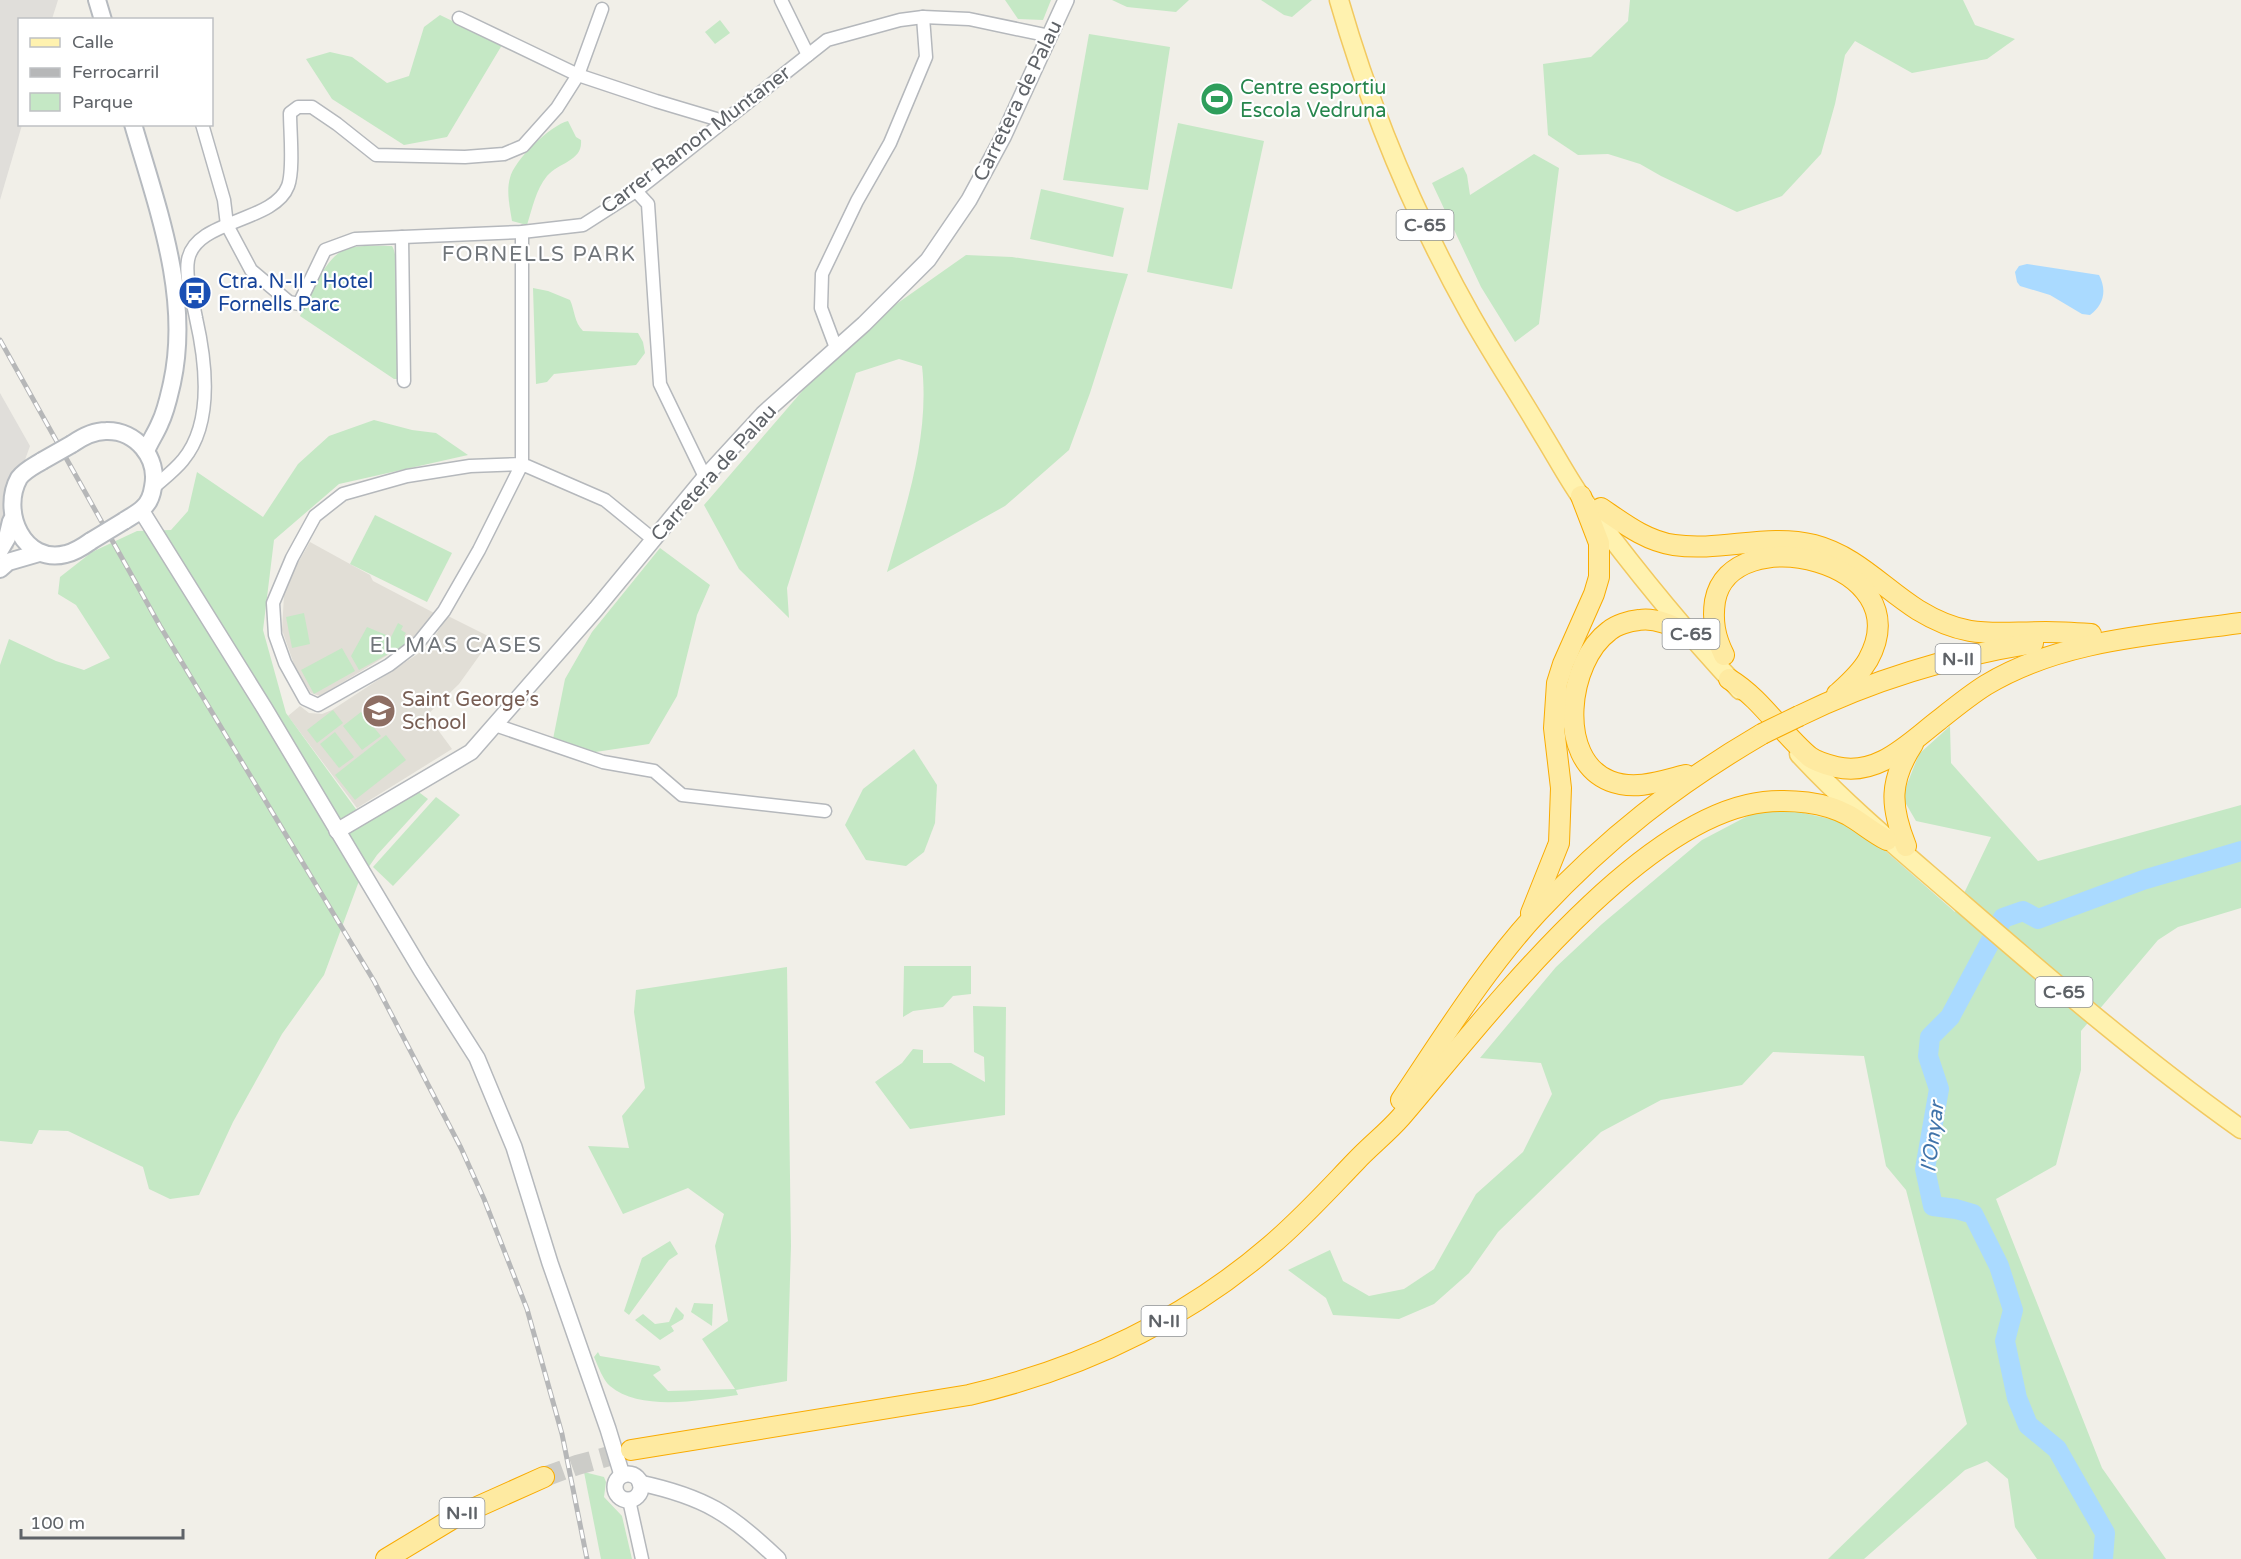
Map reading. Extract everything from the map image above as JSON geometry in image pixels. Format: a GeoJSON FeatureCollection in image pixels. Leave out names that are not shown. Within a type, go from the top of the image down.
{"type":"FeatureCollection","features":[{"type":"Feature","properties":{"kind":"highway"},"geometry":{"type":"LineString","coordinates":[[1526,927],[1559,843],[1562,788],[1554,728],[1557,683],[1599,577],[1599,543],[1581,496]]}},
{"type":"Feature","properties":{"kind":"highway"},"geometry":{"type":"LineString","coordinates":[[1602,508],[1636,531],[1654,540],[1673,545],[1705,546],[1777,540],[1804,543],[1836,553],[1855,563],[1918,609],[1966,631],[1993,634],[2045,632],[2091,634]]}},
{"type":"Feature","properties":{"kind":"highway"},"geometry":{"type":"LineString","coordinates":[[1724,655],[1715,632],[1713,617],[1716,596],[1734,572],[1750,562],[1773,557],[1811,559],[1834,567],[1849,576],[1869,597],[1877,624],[1875,640],[1868,659],[1856,676],[1830,702]]}},
{"type":"Feature","properties":{"kind":"highway","name":"N-II"},"geometry":{"type":"LineString","coordinates":[[631,1450],[937,1402],[998,1388],[1073,1364],[1141,1334],[1222,1285],[1272,1245],[1326,1193],[1357,1160],[1389,1118],[1488,975],[1526,927],[1574,874],[1603,847],[1700,771],[1762,734],[1799,716],[1900,675],[2018,646],[2241,613]]}},
{"type":"Feature","properties":{"kind":"highway"},"geometry":{"type":"LineString","coordinates":[[1691,635],[1657,621],[1640,620],[1609,630],[1599,639],[1589,654],[1581,672],[1573,712],[1574,733],[1586,764],[1609,781],[1625,785],[1642,785],[1700,771]]}},
{"type":"Feature","properties":{"kind":"highway"},"geometry":{"type":"LineString","coordinates":[[1729,679],[1746,689],[1812,759],[1843,768],[1863,768],[1884,761],[1915,741],[1937,721],[1986,685],[2042,659],[2075,649],[2111,642],[2241,623]]}},
{"type":"Feature","properties":{"kind":"highway"},"geometry":{"type":"LineString","coordinates":[[1906,846],[1895,812],[1894,788],[1899,769],[1915,741]]}},
{"type":"Feature","properties":{"kind":"highway"},"geometry":{"type":"LineString","coordinates":[[1357,1160],[1395,1124],[1485,1019],[1573,923],[1633,869],[1688,830],[1737,808],[1764,802],[1789,801],[1816,804],[1841,812],[1887,840]]}},
{"type":"Feature","properties":{"kind":"highway","name":"N-II"},"geometry":{"type":"LineString","coordinates":[[386,1559],[457,1516],[544,1477]]}},
{"type":"Feature","properties":{"kind":"main road"},"geometry":{"type":"LineString","coordinates":[[97,0],[102,18]]}},
{"type":"Feature","properties":{"kind":"main road","name":"C-65"},"geometry":{"type":"LineString","coordinates":[[1339,0],[1385,134],[1416,206],[1469,313],[1544,436],[1558,464],[1631,562],[1729,679],[1805,761],[1887,840],[2066,993],[2241,1129]]}},
{"type":"Feature","properties":{"kind":"main road"},"geometry":{"type":"LineString","coordinates":[[134,126],[173,272],[177,334],[172,381],[167,400],[161,422],[146,451]]}},
{"type":"Feature","properties":{"kind":"main road"},"geometry":{"type":"LineString","coordinates":[[129,436],[146,427],[167,400]]}},
{"type":"Feature","properties":{"kind":"main road"},"geometry":{"type":"LineString","coordinates":[[113,431],[129,436],[146,451],[153,467],[153,489],[148,502],[141,510],[68,554],[53,556],[29,548],[18,538],[11,521],[9,503],[16,482],[27,470],[98,432],[113,431]]}},
{"type":"Feature","properties":{"kind":"main road","name":"C-65"},"geometry":{"type":"LineString","coordinates":[[1544,436],[1652,572],[1724,655],[1823,763],[1906,846],[1934,879]]}},
{"type":"Feature","properties":{"kind":"main road"},"geometry":{"type":"LineString","coordinates":[[0,550],[7,538],[11,521]]}},
{"type":"Feature","properties":{"kind":"main road"},"geometry":{"type":"LineString","coordinates":[[0,568],[8,562],[39,553]]}},
{"type":"Feature","properties":{"kind":"street"},"geometry":{"type":"LineString","coordinates":[[781,0],[808,55]]}},
{"type":"Feature","properties":{"kind":"street","name":"Carretera de Palau"},"geometry":{"type":"LineString","coordinates":[[337,831],[471,752],[654,540],[705,477],[763,414],[928,260],[969,200],[1003,137],[1066,0]]}},
{"type":"Feature","properties":{"kind":"street"},"geometry":{"type":"LineString","coordinates":[[153,489],[184,459],[199,433],[204,406],[202,344],[191,294],[188,261],[195,244],[205,236],[276,202],[288,187],[290,113],[298,107],[312,107],[376,155],[465,157],[504,154],[523,146],[557,108],[578,75],[602,9]]}},
{"type":"Feature","properties":{"kind":"street"},"geometry":{"type":"LineString","coordinates":[[836,348],[821,308],[822,274],[857,201],[890,143],[926,57],[923,16]]}},
{"type":"Feature","properties":{"kind":"street","name":"Carrer Ramon Muntaner"},"geometry":{"type":"LineString","coordinates":[[227,225],[251,270],[289,302],[299,304],[325,250],[355,239],[522,232],[583,225],[636,190],[827,40],[923,16],[969,19],[1050,36]]}},
{"type":"Feature","properties":{"kind":"street"},"geometry":{"type":"LineString","coordinates":[[459,18],[578,75],[723,121]]}},
{"type":"Feature","properties":{"kind":"street"},"geometry":{"type":"LineString","coordinates":[[203,126],[225,200],[227,225]]}},
{"type":"Feature","properties":{"kind":"street"},"geometry":{"type":"LineString","coordinates":[[636,190],[648,204],[660,384],[705,477]]}},
{"type":"Feature","properties":{"kind":"street"},"geometry":{"type":"LineString","coordinates":[[522,232],[522,464],[479,550],[444,611],[419,642],[389,665],[318,705],[305,699],[285,663],[275,635],[273,603],[291,558],[315,516],[343,494],[407,476],[470,466],[522,464],[605,500],[654,540]]}},
{"type":"Feature","properties":{"kind":"street"},"geometry":{"type":"LineString","coordinates":[[402,237],[404,381]]}},
{"type":"Feature","properties":{"kind":"street"},"geometry":{"type":"LineString","coordinates":[[141,510],[477,1058],[514,1147],[550,1263],[622,1475]]}},
{"type":"Feature","properties":{"kind":"street"},"geometry":{"type":"LineString","coordinates":[[495,725],[603,762],[654,771],[682,795],[825,811]]}},
{"type":"Feature","properties":{"kind":"street"},"geometry":{"type":"LineString","coordinates":[[640,1483],[639,1494],[629,1500],[621,1498],[615,1490],[616,1480],[622,1475],[633,1474],[640,1483],[672,1490],[716,1508],[735,1521],[778,1559]]}},
{"type":"Feature","properties":{"kind":"street"},"geometry":{"type":"LineString","coordinates":[[629,1500],[642,1559]]}},
{"type":"Feature","properties":{"kind":"shaded area"},"geometry":{"type":"Polygon","coordinates":[[[0,0],[58,0],[52,18],[18,18],[18,126],[22,126],[0,200],[0,0]]]}},
{"type":"Feature","properties":{"kind":"shaded area"},"geometry":{"type":"Polygon","coordinates":[[[0,393],[30,446],[9,504],[14,548],[0,560],[0,393]]]}},
{"type":"Feature","properties":{"kind":"shaded area","name":"Saint George’s School"},"geometry":{"type":"Polygon","coordinates":[[[310,542],[370,575],[373,581],[438,615],[406,644],[320,696],[311,693],[296,670],[282,630],[284,595],[292,573],[310,542]]]}},
{"type":"Feature","properties":{"kind":"shaded area","name":"Saint George’s School"},"geometry":{"type":"Polygon","coordinates":[[[448,616],[492,638],[459,684],[427,715],[452,749],[357,808],[288,716],[300,706],[309,713],[322,714],[332,710],[427,648],[448,616]]]}},
{"type":"Feature","properties":{"kind":"green space"},"geometry":{"type":"Polygon","coordinates":[[[1005,0],[1051,0],[1043,20],[1018,19],[1005,0]]]}},
{"type":"Feature","properties":{"kind":"green space"},"geometry":{"type":"Polygon","coordinates":[[[1112,0],[1189,0],[1176,12],[1127,7],[1112,0]]]}},
{"type":"Feature","properties":{"kind":"green space"},"geometry":{"type":"Polygon","coordinates":[[[1261,0],[1312,0],[1292,17],[1284,15],[1261,0]]]}},
{"type":"Feature","properties":{"kind":"green space"},"geometry":{"type":"Polygon","coordinates":[[[1630,0],[1963,0],[1975,25],[2015,39],[1987,59],[1912,73],[1855,41],[1845,55],[1835,104],[1821,154],[1782,196],[1737,212],[1640,164],[1608,154],[1578,155],[1548,135],[1543,64],[1591,57],[1628,21],[1630,0]]]}},
{"type":"Feature","properties":{"kind":"green space"},"geometry":{"type":"Polygon","coordinates":[[[440,15],[502,45],[447,137],[404,145],[332,99],[306,59],[330,52],[352,57],[387,83],[409,76],[424,27],[440,15]]]}},
{"type":"Feature","properties":{"kind":"green space"},"geometry":{"type":"Polygon","coordinates":[[[720,20],[730,33],[715,44],[705,32],[720,20]]]}},
{"type":"Feature","properties":{"kind":"green space"},"geometry":{"type":"Polygon","coordinates":[[[1089,34],[1170,47],[1148,190],[1063,180],[1089,34]]]}},
{"type":"Feature","properties":{"kind":"green space"},"geometry":{"type":"Polygon","coordinates":[[[568,121],[576,137],[581,140],[578,153],[552,171],[543,181],[527,225],[512,221],[508,188],[518,162],[543,136],[568,121]]]}},
{"type":"Feature","properties":{"kind":"green space"},"geometry":{"type":"Polygon","coordinates":[[[1178,123],[1264,141],[1232,289],[1147,272],[1178,123]]]}},
{"type":"Feature","properties":{"kind":"green space"},"geometry":{"type":"Polygon","coordinates":[[[1534,154],[1559,168],[1539,324],[1515,342],[1481,287],[1432,183],[1463,167],[1467,175],[1470,195],[1534,154]]]}},
{"type":"Feature","properties":{"kind":"green space"},"geometry":{"type":"Polygon","coordinates":[[[1041,189],[1124,208],[1113,257],[1030,239],[1041,189]]]}},
{"type":"Feature","properties":{"kind":"green space"},"geometry":{"type":"Polygon","coordinates":[[[392,246],[398,288],[398,379],[394,379],[300,316],[320,277],[333,258],[349,248],[392,246]]]}},
{"type":"Feature","properties":{"kind":"green space"},"geometry":{"type":"Polygon","coordinates":[[[966,255],[1012,257],[1128,274],[1069,450],[1005,506],[887,572],[915,470],[923,418],[922,366],[899,359],[856,373],[787,588],[789,618],[739,569],[704,505],[848,338],[966,255]]]}},
{"type":"Feature","properties":{"kind":"green space"},"geometry":{"type":"Polygon","coordinates":[[[533,288],[570,300],[576,320],[583,331],[638,333],[645,353],[636,365],[554,374],[547,382],[536,384],[533,288]]]}},
{"type":"Feature","properties":{"kind":"green space"},"geometry":{"type":"Polygon","coordinates":[[[374,420],[412,430],[436,433],[468,455],[339,484],[274,540],[263,630],[286,713],[366,823],[416,790],[428,799],[377,855],[359,881],[324,975],[282,1034],[233,1122],[199,1195],[170,1199],[149,1189],[143,1167],[68,1131],[39,1130],[32,1144],[0,1141],[0,665],[9,639],[56,661],[84,670],[110,658],[76,605],[58,594],[60,577],[92,552],[137,531],[171,530],[188,511],[197,472],[263,517],[298,464],[329,436],[374,420]]]}},
{"type":"Feature","properties":{"kind":"green space"},"geometry":{"type":"Polygon","coordinates":[[[375,515],[452,553],[427,602],[350,564],[375,515]]]}},
{"type":"Feature","properties":{"kind":"green space"},"geometry":{"type":"Polygon","coordinates":[[[660,548],[710,585],[697,615],[677,696],[649,744],[582,754],[553,739],[565,679],[592,632],[660,548]]]}},
{"type":"Feature","properties":{"kind":"green space"},"geometry":{"type":"Polygon","coordinates":[[[304,613],[310,644],[292,648],[286,617],[304,613]]]}},
{"type":"Feature","properties":{"kind":"green space"},"geometry":{"type":"Polygon","coordinates":[[[398,623],[403,626],[401,630],[406,633],[404,636],[409,639],[406,644],[359,670],[351,656],[367,627],[391,637],[398,623]]]}},
{"type":"Feature","properties":{"kind":"green space"},"geometry":{"type":"Polygon","coordinates":[[[342,648],[355,671],[314,694],[301,670],[342,648]]]}},
{"type":"Feature","properties":{"kind":"green space"},"geometry":{"type":"Polygon","coordinates":[[[333,710],[343,723],[317,743],[307,730],[333,710]]]}},
{"type":"Feature","properties":{"kind":"green space"},"geometry":{"type":"Polygon","coordinates":[[[361,712],[381,736],[362,750],[343,726],[361,712]]]}},
{"type":"Feature","properties":{"kind":"green space"},"geometry":{"type":"Polygon","coordinates":[[[1950,726],[1951,763],[2038,861],[2241,805],[2241,908],[2178,927],[2158,940],[2081,1031],[2081,1070],[2056,1165],[1996,1199],[2102,1468],[2166,1559],[2037,1559],[2015,1527],[2008,1479],[1987,1461],[1965,1470],[1864,1559],[1828,1559],[1967,1424],[1906,1190],[1886,1166],[1864,1056],[1773,1052],[1742,1085],[1661,1100],[1601,1132],[1498,1232],[1469,1273],[1434,1304],[1399,1319],[1333,1315],[1326,1298],[1288,1270],[1330,1250],[1343,1281],[1369,1296],[1404,1289],[1434,1269],[1476,1194],[1523,1152],[1552,1094],[1541,1063],[1480,1058],[1556,967],[1602,924],[1702,840],[1759,810],[1794,811],[1840,821],[1881,847],[1955,912],[1991,837],[1916,821],[1902,797],[1919,754],[1950,726]]]}},
{"type":"Feature","properties":{"kind":"green space"},"geometry":{"type":"Polygon","coordinates":[[[335,732],[354,757],[339,768],[320,744],[335,732]]]}},
{"type":"Feature","properties":{"kind":"green space"},"geometry":{"type":"Polygon","coordinates":[[[386,735],[406,760],[355,800],[335,775],[386,735]]]}},
{"type":"Feature","properties":{"kind":"green space"},"geometry":{"type":"Polygon","coordinates":[[[914,749],[937,785],[935,823],[924,852],[906,866],[866,860],[845,825],[863,789],[914,749]]]}},
{"type":"Feature","properties":{"kind":"green space"},"geometry":{"type":"Polygon","coordinates":[[[436,797],[460,815],[393,886],[373,867],[436,797]]]}},
{"type":"Feature","properties":{"kind":"green space"},"geometry":{"type":"Polygon","coordinates":[[[904,966],[971,966],[971,994],[953,996],[943,1007],[913,1011],[903,1017],[904,966]]]}},
{"type":"Feature","properties":{"kind":"green space"},"geometry":{"type":"Polygon","coordinates":[[[787,967],[791,1246],[787,1381],[736,1390],[738,1395],[690,1401],[654,1402],[623,1394],[610,1386],[603,1377],[594,1357],[598,1352],[600,1356],[659,1366],[661,1370],[653,1375],[668,1391],[735,1389],[702,1339],[728,1321],[715,1246],[724,1214],[688,1188],[623,1214],[588,1146],[629,1148],[622,1116],[645,1088],[634,1012],[636,990],[787,967]]]}},
{"type":"Feature","properties":{"kind":"green space"},"geometry":{"type":"Polygon","coordinates":[[[973,1006],[1006,1007],[1005,1115],[910,1129],[875,1082],[902,1063],[913,1049],[923,1050],[923,1063],[951,1063],[985,1082],[984,1057],[974,1052],[973,1006]]]}},
{"type":"Feature","properties":{"kind":"green space"},"geometry":{"type":"Polygon","coordinates":[[[670,1241],[678,1254],[669,1260],[629,1315],[624,1311],[642,1258],[670,1241]]]}},
{"type":"Feature","properties":{"kind":"green space"},"geometry":{"type":"Polygon","coordinates":[[[694,1303],[713,1304],[712,1326],[691,1312],[694,1303]]]}},
{"type":"Feature","properties":{"kind":"green space"},"geometry":{"type":"Polygon","coordinates":[[[676,1307],[684,1315],[683,1319],[671,1326],[674,1331],[660,1340],[635,1320],[643,1314],[655,1324],[669,1322],[676,1307]]]}},
{"type":"Feature","properties":{"kind":"green space"},"geometry":{"type":"Polygon","coordinates":[[[584,1472],[604,1477],[606,1482],[604,1497],[622,1516],[632,1559],[601,1559],[584,1472]]]}},
{"type":"Feature","properties":{"kind":"water"},"geometry":{"type":"Polygon","coordinates":[[[2027,264],[2099,275],[2103,286],[2101,302],[2090,315],[2082,314],[2050,295],[2020,286],[2015,272],[2019,266],[2027,264]]]}},
{"type":"Feature","properties":{"kind":"waterway","name":"l'Onyar"},"geometry":{"type":"LineString","coordinates":[[2103,1559],[2105,1533],[2057,1449],[2028,1425],[2017,1398],[2005,1341],[2013,1310],[1999,1266],[1973,1214],[1933,1206],[1925,1169],[1939,1089],[1928,1056],[1930,1037],[1950,1017],[2003,918],[2023,911],[2038,919],[2143,880],[2241,851]]}},
{"type":"Feature","properties":{"kind":"tunnel"},"geometry":{"type":"LineString","coordinates":[[544,1477],[631,1450]]}},
{"type":"Feature","properties":{"kind":"railway"},"geometry":{"type":"LineString","coordinates":[[0,340],[160,626],[374,981],[461,1148],[484,1199],[527,1309],[562,1434],[587,1559]]}},
{"type":"Feature","properties":{"kind":"place","name":"Centre esportiu Escola Vedruna"},"geometry":{"type":"Point","coordinates":[1217,99]}},
{"type":"Feature","properties":{"kind":"place","name":"Ctra. N-II - Hotel Fornells Parc"},"geometry":{"type":"Point","coordinates":[195,293]}},
{"type":"Feature","properties":{"kind":"place","name":"Saint George’s School"},"geometry":{"type":"Point","coordinates":[379,711]}},
{"type":"Feature","properties":{"kind":"district","name":"FORNELLS PARK"},"geometry":{"type":"Point","coordinates":[539,254]}},
{"type":"Feature","properties":{"kind":"district","name":"EL MAS CASES"},"geometry":{"type":"Point","coordinates":[456,645]}}]}
